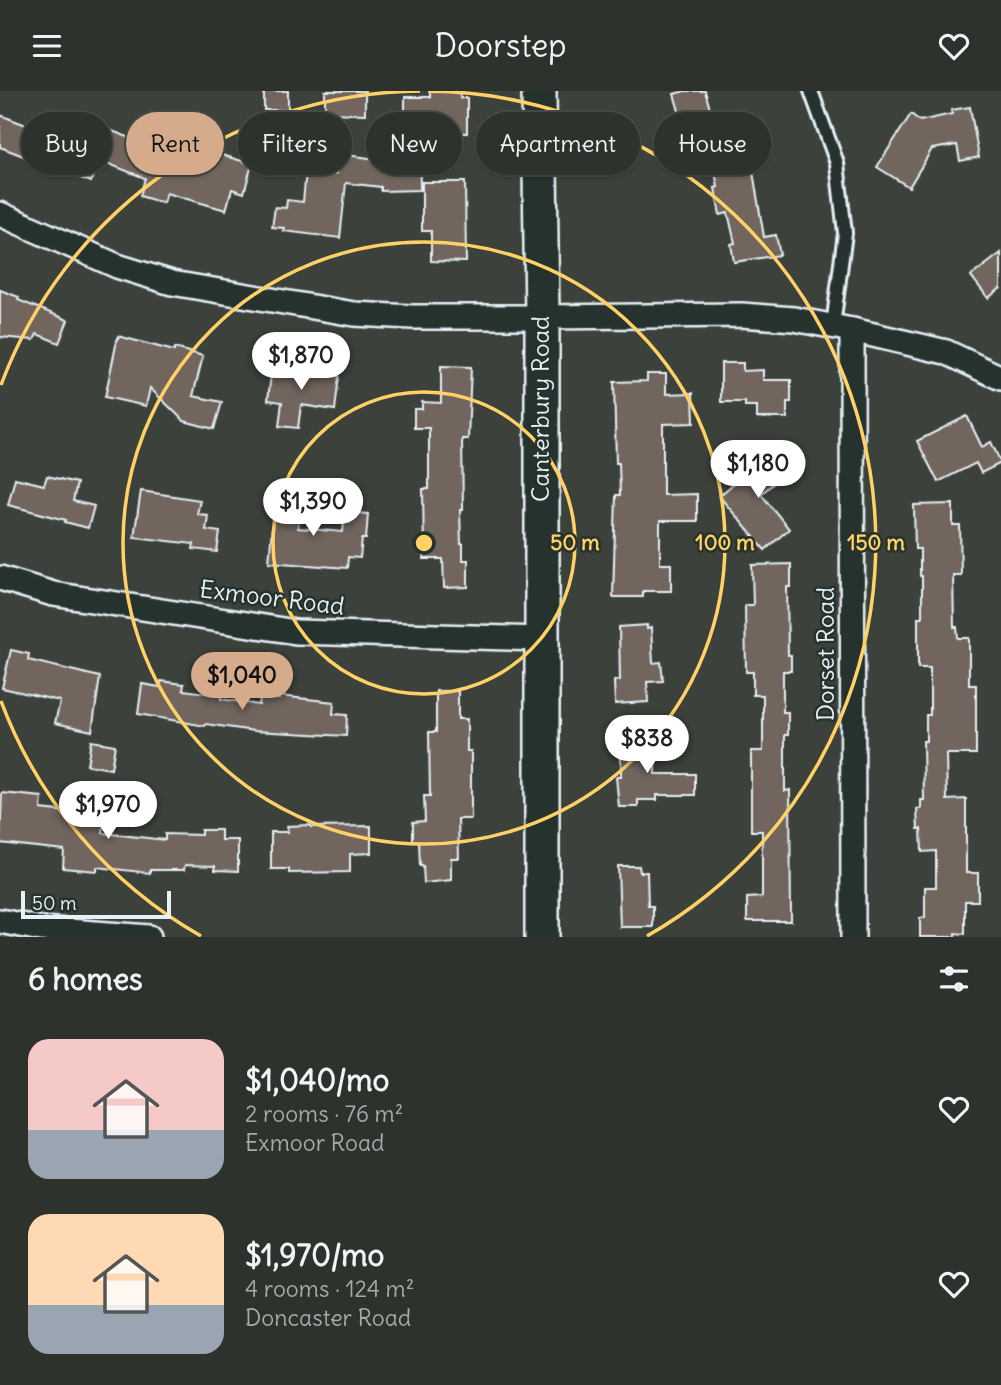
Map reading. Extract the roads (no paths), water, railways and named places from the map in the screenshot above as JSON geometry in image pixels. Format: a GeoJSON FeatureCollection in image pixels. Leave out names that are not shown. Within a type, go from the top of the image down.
{"type":"FeatureCollection","features":[{"type":"Feature","properties":{"kind":"street","name":"Canterbury Road"},"geometry":{"type":"LineString","coordinates":[[539,91],[542,317],[542,937]]}},
{"type":"Feature","properties":{"kind":"street"},"geometry":{"type":"LineString","coordinates":[[0,214],[117,265],[172,283],[354,314],[412,317],[741,315],[794,319],[946,352],[1001,378]]}},
{"type":"Feature","properties":{"kind":"street","name":"Dorset Road"},"geometry":{"type":"LineString","coordinates":[[843,328],[853,937]]}},
{"type":"Feature","properties":{"kind":"street","name":"Exmoor Road"},"geometry":{"type":"LineString","coordinates":[[0,578],[54,594],[296,632],[541,639]]}},
{"type":"Feature","properties":{"kind":"street"},"geometry":{"type":"LineString","coordinates":[[0,921],[41,929],[149,937]]}},
{"type":"Feature","properties":{"kind":"lane"},"geometry":{"type":"LineString","coordinates":[[811,91],[837,163],[845,233],[843,328]]}}]}
